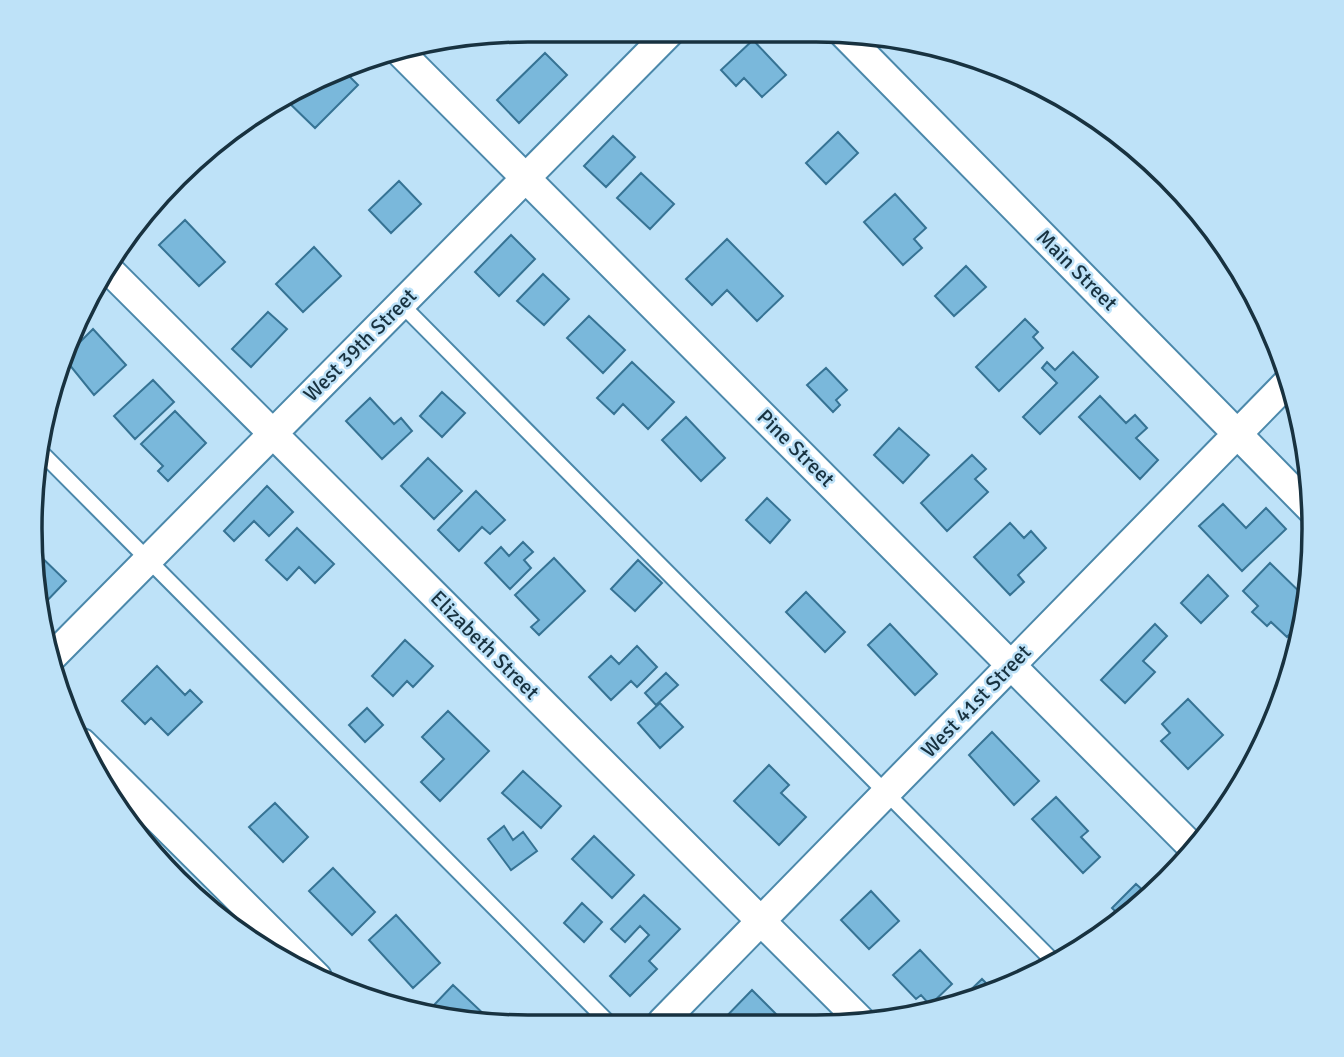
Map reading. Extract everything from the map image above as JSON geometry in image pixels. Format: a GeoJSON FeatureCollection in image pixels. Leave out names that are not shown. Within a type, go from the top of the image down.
{"type":"FeatureCollection","features":[{"type":"Feature","properties":{"kind":"street","name":"West 39th Street"},"geometry":{"type":"LineString","coordinates":[[58,651],[661,42]]}},
{"type":"Feature","properties":{"kind":"street","name":"Main Street"},"geometry":{"type":"LineString","coordinates":[[853,44],[1301,499]]}},
{"type":"Feature","properties":{"kind":"street","name":"Pine Street"},"geometry":{"type":"LineString","coordinates":[[406,58],[1187,841]]}},
{"type":"Feature","properties":{"kind":"street","name":"Elizabeth Street"},"geometry":{"type":"LineString","coordinates":[[114,275],[853,1013]]}},
{"type":"Feature","properties":{"kind":"street","name":"West 41st Street"},"geometry":{"type":"LineString","coordinates":[[669,1015],[1281,389]]}},
{"type":"Feature","properties":{"kind":"street"},"geometry":{"type":"LineString","coordinates":[[102,763],[296,956]]}},
{"type":"Feature","properties":{"kind":"lane"},"geometry":{"type":"LineString","coordinates":[[401,304],[1048,956]]}},
{"type":"Feature","properties":{"kind":"lane"},"geometry":{"type":"LineString","coordinates":[[47,458],[601,1015]]}},
{"type":"Feature","properties":{"kind":"building"},"geometry":{"type":"Polygon","coordinates":[[[751,42],[755,42],[786,75],[762,97],[744,78],[736,86],[721,70],[751,42]]]}},
{"type":"Feature","properties":{"kind":"building"},"geometry":{"type":"Polygon","coordinates":[[[545,53],[567,75],[519,123],[497,100],[545,53]]]}},
{"type":"Feature","properties":{"kind":"building"},"geometry":{"type":"Polygon","coordinates":[[[349,76],[358,85],[315,128],[290,104],[349,76]]]}},
{"type":"Feature","properties":{"kind":"building"},"geometry":{"type":"Polygon","coordinates":[[[838,132],[858,153],[826,184],[806,163],[838,132]]]}},
{"type":"Feature","properties":{"kind":"building"},"geometry":{"type":"Polygon","coordinates":[[[613,136],[635,157],[606,187],[584,166],[613,136]]]}},
{"type":"Feature","properties":{"kind":"building"},"geometry":{"type":"Polygon","coordinates":[[[641,173],[674,204],[650,229],[617,198],[641,173]]]}},
{"type":"Feature","properties":{"kind":"building"},"geometry":{"type":"Polygon","coordinates":[[[399,181],[421,204],[391,233],[369,210],[399,181]]]}},
{"type":"Feature","properties":{"kind":"building"},"geometry":{"type":"Polygon","coordinates":[[[895,194],[926,228],[914,239],[922,248],[903,265],[864,222],[895,194]]]}},
{"type":"Feature","properties":{"kind":"building"},"geometry":{"type":"Polygon","coordinates":[[[185,220],[225,262],[199,286],[159,245],[185,220]]]}},
{"type":"Feature","properties":{"kind":"building"},"geometry":{"type":"Polygon","coordinates":[[[511,235],[535,259],[499,296],[475,272],[511,235]]]}},
{"type":"Feature","properties":{"kind":"building"},"geometry":{"type":"Polygon","coordinates":[[[727,239],[783,296],[757,321],[727,290],[712,305],[686,279],[727,239]]]}},
{"type":"Feature","properties":{"kind":"building"},"geometry":{"type":"Polygon","coordinates":[[[314,247],[341,276],[303,312],[276,284],[314,247]]]}},
{"type":"Feature","properties":{"kind":"building"},"geometry":{"type":"Polygon","coordinates":[[[966,266],[986,287],[954,316],[935,296],[966,266]]]}},
{"type":"Feature","properties":{"kind":"building"},"geometry":{"type":"Polygon","coordinates":[[[543,274],[569,299],[544,325],[517,301],[543,274]]]}},
{"type":"Feature","properties":{"kind":"building"},"geometry":{"type":"Polygon","coordinates":[[[268,312],[287,329],[251,367],[232,349],[268,312]]]}},
{"type":"Feature","properties":{"kind":"building"},"geometry":{"type":"Polygon","coordinates":[[[589,316],[625,350],[603,373],[567,338],[589,316]]]}},
{"type":"Feature","properties":{"kind":"building"},"geometry":{"type":"Polygon","coordinates":[[[1025,319],[1038,332],[1033,337],[1043,348],[999,391],[976,367],[1025,319]]]}},
{"type":"Feature","properties":{"kind":"building"},"geometry":{"type":"Polygon","coordinates":[[[93,329],[126,365],[94,395],[70,366],[78,344],[93,329]]]}},
{"type":"Feature","properties":{"kind":"building"},"geometry":{"type":"Polygon","coordinates":[[[1073,352],[1098,377],[1040,434],[1023,417],[1057,383],[1042,368],[1047,362],[1055,370],[1073,352]]]}},
{"type":"Feature","properties":{"kind":"building"},"geometry":{"type":"Polygon","coordinates":[[[632,362],[674,402],[648,429],[623,404],[614,414],[597,398],[632,362]]]}},
{"type":"Feature","properties":{"kind":"building"},"geometry":{"type":"Polygon","coordinates":[[[826,368],[847,390],[836,400],[840,405],[833,412],[807,385],[826,368]]]}},
{"type":"Feature","properties":{"kind":"building"},"geometry":{"type":"Polygon","coordinates":[[[153,380],[174,402],[135,439],[114,416],[153,380]]]}},
{"type":"Feature","properties":{"kind":"building"},"geometry":{"type":"Polygon","coordinates":[[[442,392],[465,413],[442,437],[420,416],[442,392]]]}},
{"type":"Feature","properties":{"kind":"building"},"geometry":{"type":"Polygon","coordinates":[[[1100,396],[1126,423],[1135,415],[1147,428],[1136,438],[1158,460],[1140,479],[1079,417],[1100,396]]]}},
{"type":"Feature","properties":{"kind":"building"},"geometry":{"type":"Polygon","coordinates":[[[370,398],[394,424],[401,418],[412,431],[382,459],[346,421],[370,398]]]}},
{"type":"Feature","properties":{"kind":"building"},"geometry":{"type":"Polygon","coordinates":[[[175,411],[206,443],[168,481],[158,471],[163,466],[141,444],[175,411]]]}},
{"type":"Feature","properties":{"kind":"building"},"geometry":{"type":"Polygon","coordinates":[[[686,417],[725,458],[701,481],[662,440],[686,417]]]}},
{"type":"Feature","properties":{"kind":"building"},"geometry":{"type":"Polygon","coordinates":[[[899,428],[929,455],[903,483],[874,455],[899,428]]]}},
{"type":"Feature","properties":{"kind":"building"},"geometry":{"type":"Polygon","coordinates":[[[972,455],[986,469],[975,479],[988,492],[947,531],[921,503],[972,455]]]}},
{"type":"Feature","properties":{"kind":"building"},"geometry":{"type":"Polygon","coordinates":[[[428,458],[462,491],[434,519],[401,486],[428,458]]]}},
{"type":"Feature","properties":{"kind":"building"},"geometry":{"type":"Polygon","coordinates":[[[267,486],[293,512],[269,536],[254,521],[234,541],[224,531],[267,486]]]}},
{"type":"Feature","properties":{"kind":"building"},"geometry":{"type":"Polygon","coordinates":[[[476,491],[505,520],[490,534],[482,527],[459,551],[438,530],[476,491]]]}},
{"type":"Feature","properties":{"kind":"building"},"geometry":{"type":"Polygon","coordinates":[[[767,498],[790,520],[770,543],[746,520],[767,498]]]}},
{"type":"Feature","properties":{"kind":"building"},"geometry":{"type":"Polygon","coordinates":[[[1223,504],[1246,528],[1266,508],[1286,529],[1242,571],[1199,526],[1223,504]]]}},
{"type":"Feature","properties":{"kind":"building"},"geometry":{"type":"Polygon","coordinates":[[[1010,523],[1024,538],[1031,531],[1046,548],[1018,575],[1024,582],[1010,595],[974,557],[1010,523]]]}},
{"type":"Feature","properties":{"kind":"building"},"geometry":{"type":"Polygon","coordinates":[[[297,528],[334,564],[315,583],[299,567],[287,580],[266,560],[297,528]]]}},
{"type":"Feature","properties":{"kind":"building"},"geometry":{"type":"Polygon","coordinates":[[[523,542],[533,552],[524,560],[531,568],[510,589],[485,563],[501,547],[509,556],[523,542]]]}},
{"type":"Feature","properties":{"kind":"building"},"geometry":{"type":"Polygon","coordinates":[[[554,558],[585,591],[539,635],[531,627],[539,620],[515,595],[554,558]]]}},
{"type":"Feature","properties":{"kind":"building"},"geometry":{"type":"Polygon","coordinates":[[[43,559],[66,581],[47,600],[43,559]]]}},
{"type":"Feature","properties":{"kind":"building"},"geometry":{"type":"Polygon","coordinates":[[[638,560],[662,583],[635,611],[611,589],[638,560]]]}},
{"type":"Feature","properties":{"kind":"building"},"geometry":{"type":"Polygon","coordinates":[[[1270,563],[1298,590],[1293,623],[1287,637],[1271,622],[1267,626],[1252,612],[1258,606],[1243,591],[1270,563]]]}},
{"type":"Feature","properties":{"kind":"building"},"geometry":{"type":"Polygon","coordinates":[[[1208,575],[1228,596],[1201,623],[1181,603],[1208,575]]]}},
{"type":"Feature","properties":{"kind":"building"},"geometry":{"type":"Polygon","coordinates":[[[806,592],[845,632],[825,652],[786,612],[806,592]]]}},
{"type":"Feature","properties":{"kind":"building"},"geometry":{"type":"Polygon","coordinates":[[[890,624],[937,674],[915,695],[868,645],[890,624]]]}},
{"type":"Feature","properties":{"kind":"building"},"geometry":{"type":"Polygon","coordinates":[[[1155,624],[1167,636],[1143,661],[1155,672],[1125,703],[1101,680],[1155,624]]]}},
{"type":"Feature","properties":{"kind":"building"},"geometry":{"type":"Polygon","coordinates":[[[405,640],[433,666],[413,687],[407,681],[393,696],[372,676],[405,640]]]}},
{"type":"Feature","properties":{"kind":"building"},"geometry":{"type":"Polygon","coordinates":[[[637,646],[657,667],[637,687],[631,681],[611,700],[589,677],[611,656],[619,664],[637,646]]]}},
{"type":"Feature","properties":{"kind":"building"},"geometry":{"type":"Polygon","coordinates":[[[157,666],[185,695],[190,690],[202,702],[168,735],[151,718],[145,724],[122,701],[157,666]]]}},
{"type":"Feature","properties":{"kind":"building"},"geometry":{"type":"Polygon","coordinates":[[[666,673],[678,685],[656,705],[645,693],[666,673]]]}},
{"type":"Feature","properties":{"kind":"building"},"geometry":{"type":"Polygon","coordinates":[[[1188,699],[1223,735],[1188,769],[1161,741],[1170,733],[1162,724],[1188,699]]]}},
{"type":"Feature","properties":{"kind":"building"},"geometry":{"type":"Polygon","coordinates":[[[660,703],[683,727],[660,748],[638,723],[660,703]]]}},
{"type":"Feature","properties":{"kind":"building"},"geometry":{"type":"Polygon","coordinates":[[[367,708],[383,725],[365,742],[349,725],[367,708]]]}},
{"type":"Feature","properties":{"kind":"building"},"geometry":{"type":"Polygon","coordinates":[[[448,711],[489,751],[440,801],[421,782],[444,759],[422,737],[448,711]]]}},
{"type":"Feature","properties":{"kind":"building"},"geometry":{"type":"Polygon","coordinates":[[[992,732],[1039,781],[1014,805],[969,755],[992,732]]]}},
{"type":"Feature","properties":{"kind":"building"},"geometry":{"type":"Polygon","coordinates":[[[769,765],[789,785],[781,793],[806,817],[779,845],[734,801],[769,765]]]}},
{"type":"Feature","properties":{"kind":"building"},"geometry":{"type":"Polygon","coordinates":[[[523,771],[561,806],[541,828],[502,793],[523,771]]]}},
{"type":"Feature","properties":{"kind":"building"},"geometry":{"type":"Polygon","coordinates":[[[1056,797],[1088,831],[1081,837],[1100,857],[1083,873],[1032,819],[1056,797]]]}},
{"type":"Feature","properties":{"kind":"building"},"geometry":{"type":"Polygon","coordinates":[[[275,803],[308,837],[283,862],[249,827],[275,803]]]}},
{"type":"Feature","properties":{"kind":"building"},"geometry":{"type":"Polygon","coordinates":[[[504,826],[513,840],[523,832],[537,851],[511,870],[488,839],[504,826]]]}},
{"type":"Feature","properties":{"kind":"building"},"geometry":{"type":"Polygon","coordinates":[[[594,836],[634,875],[612,898],[572,859],[594,836]]]}},
{"type":"Feature","properties":{"kind":"building"},"geometry":{"type":"Polygon","coordinates":[[[333,868],[375,912],[352,935],[309,891],[333,868]]]}},
{"type":"Feature","properties":{"kind":"building"},"geometry":{"type":"Polygon","coordinates":[[[1136,884],[1142,889],[1115,911],[1112,908],[1136,884]]]}},
{"type":"Feature","properties":{"kind":"building"},"geometry":{"type":"Polygon","coordinates":[[[871,891],[899,921],[869,949],[841,920],[871,891]]]}},
{"type":"Feature","properties":{"kind":"building"},"geometry":{"type":"Polygon","coordinates":[[[644,895],[680,929],[649,961],[657,969],[630,996],[610,976],[649,935],[640,926],[625,942],[611,929],[644,895]]]}},
{"type":"Feature","properties":{"kind":"building"},"geometry":{"type":"Polygon","coordinates":[[[582,903],[602,922],[584,942],[564,923],[582,903]]]}},
{"type":"Feature","properties":{"kind":"building"},"geometry":{"type":"Polygon","coordinates":[[[396,915],[440,963],[413,988],[369,940],[396,915]]]}},
{"type":"Feature","properties":{"kind":"building"},"geometry":{"type":"Polygon","coordinates":[[[920,950],[952,984],[936,999],[927,1002],[921,995],[916,999],[893,975],[920,950]]]}},
{"type":"Feature","properties":{"kind":"building"},"geometry":{"type":"Polygon","coordinates":[[[982,979],[987,984],[972,989],[982,979]]]}},
{"type":"Feature","properties":{"kind":"building"},"geometry":{"type":"Polygon","coordinates":[[[453,985],[482,1013],[465,1011],[434,1005],[453,985]]]}},
{"type":"Feature","properties":{"kind":"building"},"geometry":{"type":"Polygon","coordinates":[[[752,990],[777,1015],[728,1015],[752,990]]]}}]}
